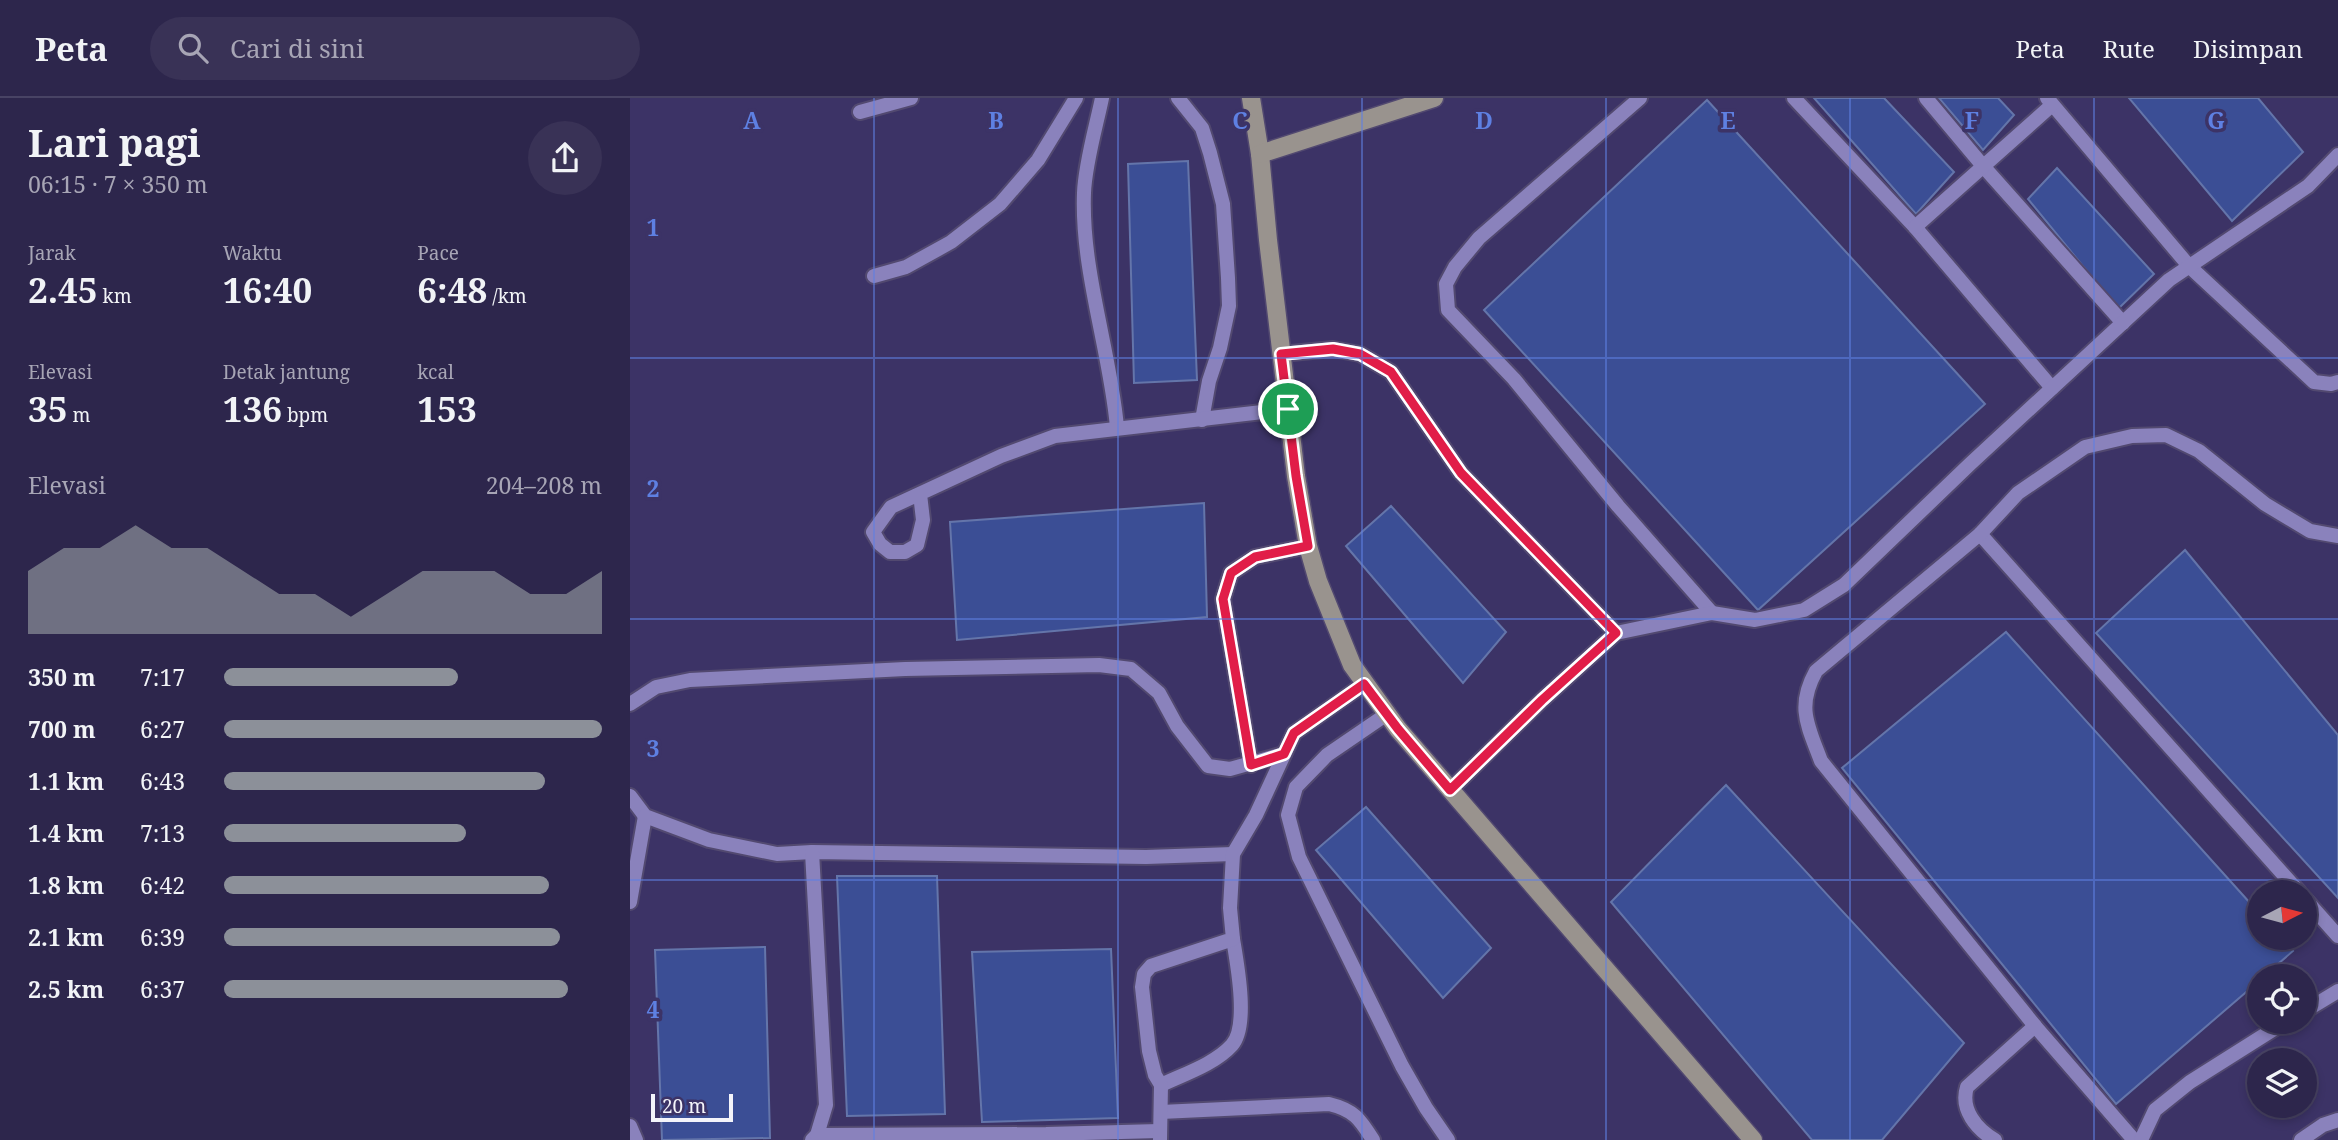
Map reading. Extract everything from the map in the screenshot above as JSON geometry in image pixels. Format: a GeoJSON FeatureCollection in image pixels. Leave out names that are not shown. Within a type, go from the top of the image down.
{"type":"FeatureCollection","features":[{"type":"Feature","properties":{"kind":"street"},"geometry":{"type":"LineString","coordinates":[[1251,98],[1260,154],[1296,476],[1308,546],[1323,593],[1352,665],[1387,714],[1450,790],[1753,1140]]}},
{"type":"Feature","properties":{"kind":"street"},"geometry":{"type":"LineString","coordinates":[[1260,154],[1434,98]]}},
{"type":"Feature","properties":{"kind":"lane"},"geometry":{"type":"LineString","coordinates":[[860,112],[911,98]]}},
{"type":"Feature","properties":{"kind":"lane"},"geometry":{"type":"LineString","coordinates":[[874,276],[906,267],[951,242],[1000,204],[1038,160],[1076,98]]}},
{"type":"Feature","properties":{"kind":"lane"},"geometry":{"type":"LineString","coordinates":[[1102,98],[1084,191],[1084,223],[1114,395],[1117,427]]}},
{"type":"Feature","properties":{"kind":"lane"},"geometry":{"type":"LineString","coordinates":[[1178,98],[1202,128],[1223,204],[1229,306],[1220,348],[1209,381],[1202,420]]}},
{"type":"Feature","properties":{"kind":"lane"},"geometry":{"type":"LineString","coordinates":[[1640,98],[1479,238],[1455,267],[1446,284],[1448,310],[1514,379],[1618,506],[1712,613]]}},
{"type":"Feature","properties":{"kind":"lane"},"geometry":{"type":"LineString","coordinates":[[1794,98],[1914,228],[2052,388]]}},
{"type":"Feature","properties":{"kind":"lane"},"geometry":{"type":"LineString","coordinates":[[1926,98],[2123,323]]}},
{"type":"Feature","properties":{"kind":"lane"},"geometry":{"type":"LineString","coordinates":[[1914,228],[2050,101],[2189,266],[2314,382],[2338,383]]}},
{"type":"Feature","properties":{"kind":"lane"},"geometry":{"type":"LineString","coordinates":[[1450,790],[1542,700],[1616,633],[1712,613],[1755,620],[1804,610],[1844,586],[2169,280],[2308,186],[2338,155]]}},
{"type":"Feature","properties":{"kind":"lane"},"geometry":{"type":"LineString","coordinates":[[1281,354],[1333,349],[1360,354],[1391,372],[1461,473],[1616,633]]}},
{"type":"Feature","properties":{"kind":"lane"},"geometry":{"type":"LineString","coordinates":[[920,494],[990,461],[1055,436],[1288,409]]}},
{"type":"Feature","properties":{"kind":"lane"},"geometry":{"type":"LineString","coordinates":[[2134,1140],[2035,1027],[1821,761],[1804,716],[1808,686],[1816,671],[1980,534],[2018,494],[2085,447],[2132,436],[2166,435],[2199,451],[2265,504],[2310,531],[2338,536]]}},
{"type":"Feature","properties":{"kind":"lane"},"geometry":{"type":"LineString","coordinates":[[1980,534],[2288,880]]}},
{"type":"Feature","properties":{"kind":"lane"},"geometry":{"type":"LineString","coordinates":[[1251,765],[1223,599],[1231,573],[1255,557],[1308,546]]}},
{"type":"Feature","properties":{"kind":"lane"},"geometry":{"type":"LineString","coordinates":[[630,704],[656,687],[690,680],[905,669],[1100,665],[1131,669],[1159,693],[1177,726],[1208,766],[1230,769],[1284,754]]}},
{"type":"Feature","properties":{"kind":"lane"},"geometry":{"type":"LineString","coordinates":[[1161,1085],[1217,1057],[1234,1044],[1240,1028],[1237,964],[1230,908],[1233,854],[1256,815],[1294,733],[1364,684]]}},
{"type":"Feature","properties":{"kind":"lane"},"geometry":{"type":"LineString","coordinates":[[1387,714],[1327,755],[1296,786],[1288,815],[1298,857],[1402,1066],[1448,1140]]}},
{"type":"Feature","properties":{"kind":"lane"},"geometry":{"type":"LineString","coordinates":[[630,796],[645,816],[723,842],[777,854],[812,852],[1146,857],[1233,854]]}},
{"type":"Feature","properties":{"kind":"lane"},"geometry":{"type":"LineString","coordinates":[[630,902],[645,816]]}},
{"type":"Feature","properties":{"kind":"lane"},"geometry":{"type":"LineString","coordinates":[[812,852],[826,1104],[815,1138],[1159,1135],[1161,1085],[1155,1075],[1149,1051],[1142,987],[1144,974],[1151,966],[1233,939]]}},
{"type":"Feature","properties":{"kind":"lane"},"geometry":{"type":"LineString","coordinates":[[2317,912],[2338,936]]}},
{"type":"Feature","properties":{"kind":"lane"},"geometry":{"type":"LineString","coordinates":[[2317,1004],[2338,991]]}},
{"type":"Feature","properties":{"kind":"lane"},"geometry":{"type":"LineString","coordinates":[[1995,1140],[1987,1136],[1967,1112],[1964,1098],[1967,1087],[2035,1027]]}},
{"type":"Feature","properties":{"kind":"lane"},"geometry":{"type":"LineString","coordinates":[[2141,1140],[2155,1110],[2239,1049],[2265,1034]]}},
{"type":"Feature","properties":{"kind":"lane"},"geometry":{"type":"LineString","coordinates":[[1161,1112],[1329,1104],[1345,1108],[1356,1116],[1373,1140]]}},
{"type":"Feature","properties":{"kind":"lane"},"geometry":{"type":"LineString","coordinates":[[2301,1140],[2323,1125],[2338,1120]]}},
{"type":"Feature","properties":{"kind":"lane"},"geometry":{"type":"LineString","coordinates":[[630,1126],[636,1140]]}},
{"type":"Feature","properties":{"kind":"building"},"geometry":{"type":"Polygon","coordinates":[[[1814,98],[1884,98],[1954,172],[1916,214],[1814,98]]]}},
{"type":"Feature","properties":{"kind":"building"},"geometry":{"type":"Polygon","coordinates":[[[1939,98],[1998,98],[2014,115],[1983,150],[1939,98]]]}},
{"type":"Feature","properties":{"kind":"building"},"geometry":{"type":"Polygon","coordinates":[[[2129,98],[2258,98],[2303,152],[2232,221],[2129,98]]]}},
{"type":"Feature","properties":{"kind":"building"},"geometry":{"type":"Polygon","coordinates":[[[1707,100],[1985,404],[1758,610],[1484,310],[1707,100]]]}},
{"type":"Feature","properties":{"kind":"building"},"geometry":{"type":"Polygon","coordinates":[[[1188,161],[1197,380],[1134,383],[1128,164],[1188,161]]]}},
{"type":"Feature","properties":{"kind":"building"},"geometry":{"type":"Polygon","coordinates":[[[2057,168],[2154,274],[2118,309],[2028,199],[2057,168]]]}},
{"type":"Feature","properties":{"kind":"building"},"geometry":{"type":"Polygon","coordinates":[[[1204,503],[1207,617],[957,640],[950,522],[1204,503]]]}},
{"type":"Feature","properties":{"kind":"building"},"geometry":{"type":"Polygon","coordinates":[[[1391,506],[1506,632],[1463,683],[1346,546],[1391,506]]]}},
{"type":"Feature","properties":{"kind":"building"},"geometry":{"type":"Polygon","coordinates":[[[2185,550],[2338,735],[2338,898],[2096,633],[2185,550]]]}},
{"type":"Feature","properties":{"kind":"building"},"geometry":{"type":"Polygon","coordinates":[[[2006,632],[2247,900],[2247,950],[2293,951],[2278,964],[2247,964],[2247,991],[2116,1104],[1842,768],[2006,632]]]}},
{"type":"Feature","properties":{"kind":"building"},"geometry":{"type":"Polygon","coordinates":[[[1726,785],[1964,1043],[1882,1140],[1812,1140],[1611,902],[1726,785]]]}},
{"type":"Feature","properties":{"kind":"building"},"geometry":{"type":"Polygon","coordinates":[[[1366,807],[1491,948],[1443,998],[1316,850],[1366,807]]]}},
{"type":"Feature","properties":{"kind":"building"},"geometry":{"type":"Polygon","coordinates":[[[837,876],[937,876],[945,1114],[847,1116],[837,876]]]}},
{"type":"Feature","properties":{"kind":"building"},"geometry":{"type":"Polygon","coordinates":[[[765,947],[770,1138],[662,1140],[655,950],[765,947]]]}},
{"type":"Feature","properties":{"kind":"building"},"geometry":{"type":"Polygon","coordinates":[[[1111,949],[1118,1118],[982,1122],[972,952],[1111,949]]]}},
{"type":"Feature","properties":{"kind":"route"},"geometry":{"type":"LineString","coordinates":[[1333,349],[1360,354],[1391,372],[1461,473],[1616,633],[1542,700],[1450,790],[1364,684],[1294,733],[1284,754],[1251,765],[1223,599],[1231,573],[1255,557],[1308,546],[1288,409],[1281,354],[1333,349]]}}]}
